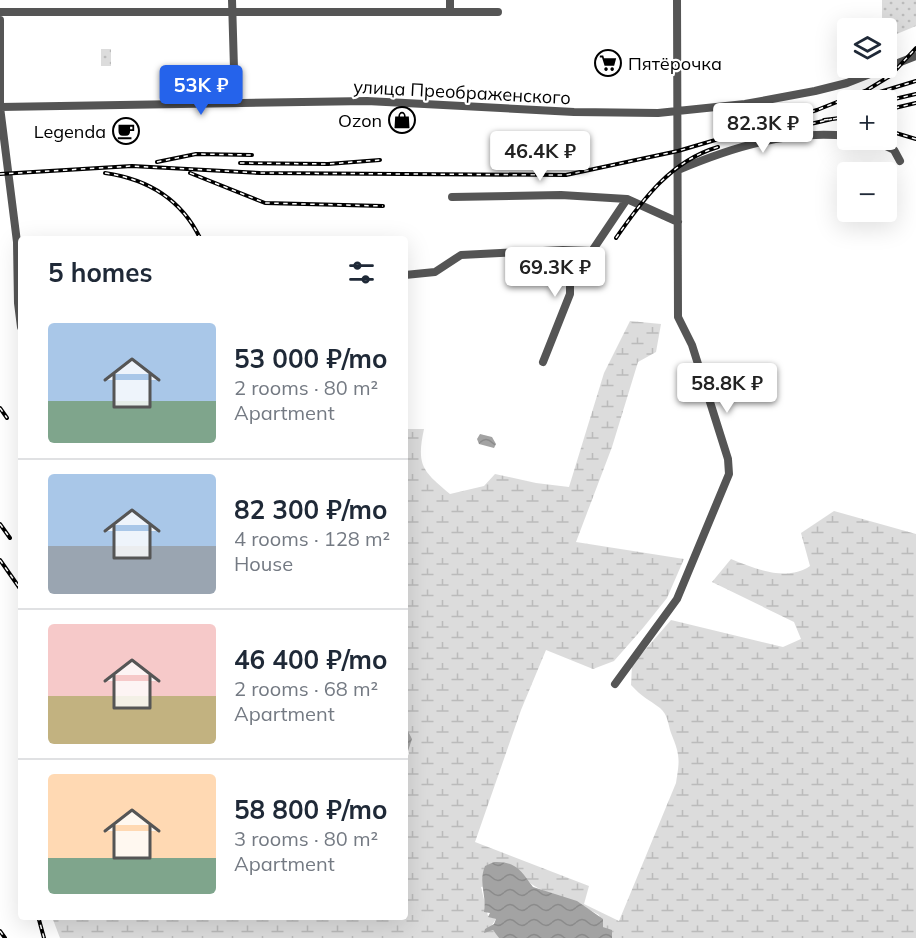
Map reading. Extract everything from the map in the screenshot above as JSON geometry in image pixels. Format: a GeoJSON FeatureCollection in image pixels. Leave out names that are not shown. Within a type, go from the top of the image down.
{"type":"FeatureCollection","features":[{"type":"Feature","properties":{"kind":"street"},"geometry":{"type":"LineString","coordinates":[[232,0],[235,103]]}},
{"type":"Feature","properties":{"kind":"street"},"geometry":{"type":"LineString","coordinates":[[450,0],[450,11]]}},
{"type":"Feature","properties":{"kind":"street"},"geometry":{"type":"LineString","coordinates":[[615,684],[677,599],[729,474],[728,459],[692,345],[678,316],[677,0]]}},
{"type":"Feature","properties":{"kind":"street"},"geometry":{"type":"LineString","coordinates":[[0,12],[498,12]]}},
{"type":"Feature","properties":{"kind":"street"},"geometry":{"type":"LineString","coordinates":[[0,20],[0,107],[17,242],[18,303]]}},
{"type":"Feature","properties":{"kind":"street","name":"улица Преображенского"},"geometry":{"type":"LineString","coordinates":[[0,107],[424,102],[574,112],[658,113],[745,104],[815,91],[847,83],[916,56]]}},
{"type":"Feature","properties":{"kind":"street"},"geometry":{"type":"LineString","coordinates":[[678,170],[711,156],[759,142],[798,135],[837,136]]}},
{"type":"Feature","properties":{"kind":"street"},"geometry":{"type":"LineString","coordinates":[[894,150],[900,161]]}},
{"type":"Feature","properties":{"kind":"street"},"geometry":{"type":"LineString","coordinates":[[452,197],[561,195],[627,199],[678,222]]}},
{"type":"Feature","properties":{"kind":"street"},"geometry":{"type":"LineString","coordinates":[[543,362],[570,294],[570,279],[627,199]]}},
{"type":"Feature","properties":{"kind":"street"},"geometry":{"type":"LineString","coordinates":[[408,275],[435,272],[461,255],[563,250],[592,251]]}},
{"type":"Feature","properties":{"kind":"green space"},"geometry":{"type":"Polygon","coordinates":[[[882,0],[916,0],[916,26],[897,34],[897,18],[882,18],[882,0]]]}},
{"type":"Feature","properties":{"kind":"green space"},"geometry":{"type":"Polygon","coordinates":[[[101,49],[111,49],[111,66],[101,66],[101,49]]]}},
{"type":"Feature","properties":{"kind":"green space"},"geometry":{"type":"Polygon","coordinates":[[[630,321],[661,324],[656,352],[638,362],[612,447],[576,542],[684,559],[667,598],[614,661],[593,669],[546,650],[521,710],[475,842],[589,886],[584,904],[619,921],[676,783],[679,762],[665,714],[631,685],[632,665],[671,620],[783,647],[801,639],[794,622],[712,582],[731,559],[760,570],[781,573],[801,571],[810,566],[801,533],[834,511],[916,534],[916,938],[612,938],[612,932],[603,927],[599,915],[539,889],[527,880],[481,887],[488,916],[496,919],[490,928],[497,933],[499,938],[60,938],[53,920],[408,920],[408,429],[424,429],[421,452],[424,467],[433,479],[450,494],[484,486],[495,474],[569,487],[604,373],[630,321]]]}},
{"type":"Feature","properties":{"kind":"water"},"geometry":{"type":"Polygon","coordinates":[[[480,434],[492,437],[496,444],[494,448],[479,444],[477,439],[480,434]]]}},
{"type":"Feature","properties":{"kind":"water"},"geometry":{"type":"Polygon","coordinates":[[[408,731],[412,739],[408,751],[408,731]]]}},
{"type":"Feature","properties":{"kind":"water"},"geometry":{"type":"Polygon","coordinates":[[[494,862],[513,865],[533,887],[577,901],[603,919],[603,927],[612,930],[612,938],[499,938],[493,930],[484,933],[485,929],[494,924],[496,919],[488,917],[490,913],[484,912],[482,884],[485,866],[494,862]]]}},
{"type":"Feature","properties":{"kind":"railway"},"geometry":{"type":"LineString","coordinates":[[0,174],[132,166],[260,173],[566,175],[678,151],[817,110],[867,90],[890,76],[916,48]]}},
{"type":"Feature","properties":{"kind":"railway"},"geometry":{"type":"LineString","coordinates":[[886,90],[916,81]]}},
{"type":"Feature","properties":{"kind":"railway"},"geometry":{"type":"LineString","coordinates":[[897,98],[916,94]]}},
{"type":"Feature","properties":{"kind":"railway"},"geometry":{"type":"LineString","coordinates":[[897,107],[916,103]]}},
{"type":"Feature","properties":{"kind":"railway"},"geometry":{"type":"LineString","coordinates":[[824,120],[837,118]]}},
{"type":"Feature","properties":{"kind":"railway"},"geometry":{"type":"LineString","coordinates":[[741,140],[832,119]]}},
{"type":"Feature","properties":{"kind":"railway"},"geometry":{"type":"LineString","coordinates":[[897,133],[916,139]]}},
{"type":"Feature","properties":{"kind":"railway"},"geometry":{"type":"LineString","coordinates":[[616,238],[648,196],[672,172],[701,153],[718,147]]}},
{"type":"Feature","properties":{"kind":"railway"},"geometry":{"type":"LineString","coordinates":[[157,162],[196,154],[252,155]]}},
{"type":"Feature","properties":{"kind":"railway"},"geometry":{"type":"LineString","coordinates":[[240,163],[328,164],[380,160]]}},
{"type":"Feature","properties":{"kind":"railway"},"geometry":{"type":"LineString","coordinates":[[105,173],[135,180],[161,193],[183,212],[199,236]]}},
{"type":"Feature","properties":{"kind":"railway"},"geometry":{"type":"LineString","coordinates":[[190,173],[265,203],[383,206]]}},
{"type":"Feature","properties":{"kind":"railway"},"geometry":{"type":"LineString","coordinates":[[0,408],[7,418]]}},
{"type":"Feature","properties":{"kind":"railway"},"geometry":{"type":"LineString","coordinates":[[0,524],[10,538]]}},
{"type":"Feature","properties":{"kind":"railway"},"geometry":{"type":"LineString","coordinates":[[0,560],[18,586]]}},
{"type":"Feature","properties":{"kind":"railway"},"geometry":{"type":"LineString","coordinates":[[39,920],[44,938]]}},
{"type":"Feature","properties":{"kind":"railway"},"geometry":{"type":"LineString","coordinates":[[0,931],[5,938]]}},
{"type":"Feature","properties":{"kind":"place","name":"Пятёрочка"},"geometry":{"type":"Point","coordinates":[608,63]}},
{"type":"Feature","properties":{"kind":"place","name":"Ozon"},"geometry":{"type":"Point","coordinates":[402,120]}},
{"type":"Feature","properties":{"kind":"place","name":"Legenda"},"geometry":{"type":"Point","coordinates":[126,131]}}]}
